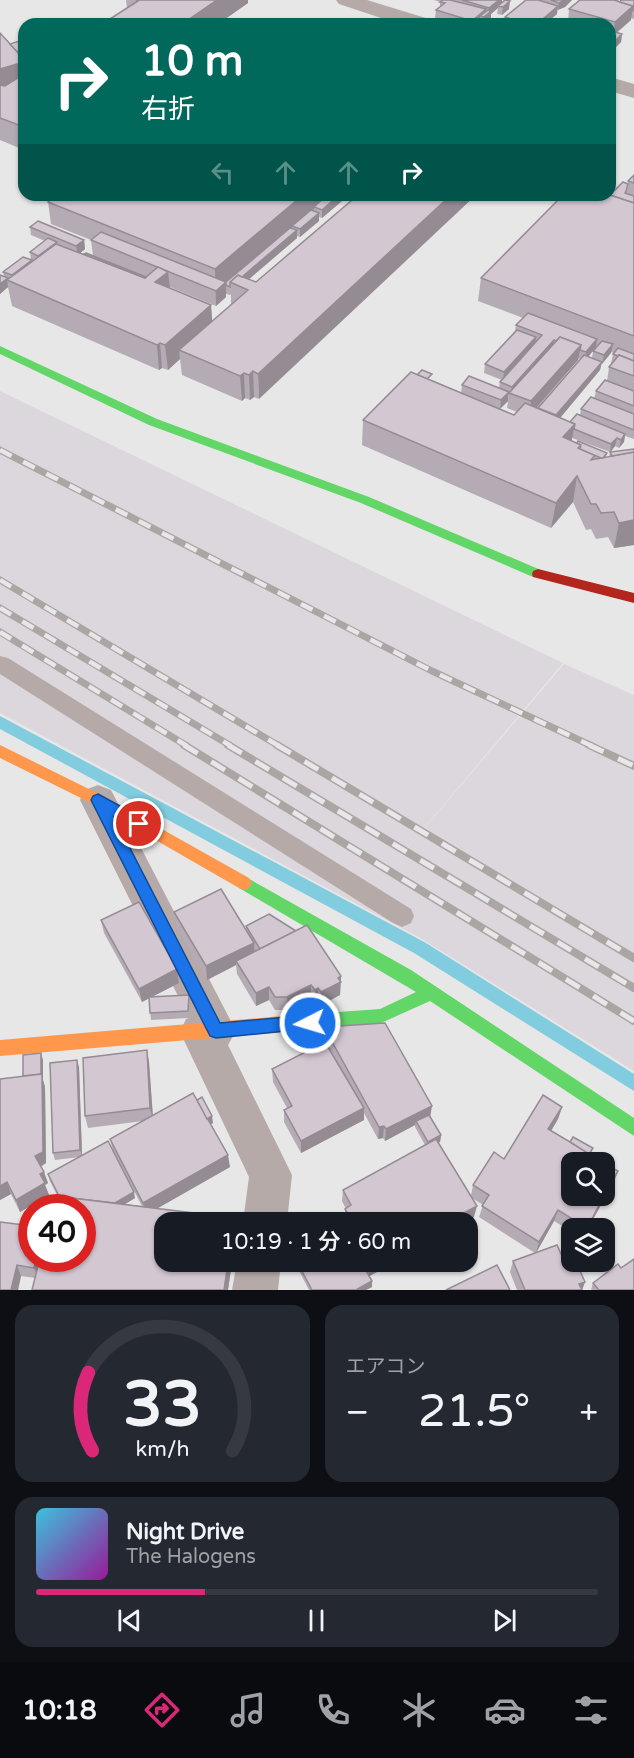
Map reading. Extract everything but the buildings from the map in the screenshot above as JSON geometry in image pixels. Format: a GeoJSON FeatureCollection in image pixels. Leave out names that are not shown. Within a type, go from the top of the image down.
{"type":"FeatureCollection","features":[{"type":"Feature","properties":{"kind":"street"},"geometry":{"type":"LineString","coordinates":[[346,0],[393,6],[412,18]]}},
{"type":"Feature","properties":{"kind":"street"},"geometry":{"type":"LineString","coordinates":[[616,86],[634,91]]}},
{"type":"Feature","properties":{"kind":"street"},"geometry":{"type":"LineString","coordinates":[[0,350],[153,422],[365,500],[545,576],[634,598]]}},
{"type":"Feature","properties":{"kind":"street"},"geometry":{"type":"LineString","coordinates":[[0,751],[98,800],[405,975],[634,1128]]}},
{"type":"Feature","properties":{"kind":"street"},"geometry":{"type":"LineString","coordinates":[[98,800],[208,1031],[271,1175],[266,1212]]}},
{"type":"Feature","properties":{"kind":"street"},"geometry":{"type":"LineString","coordinates":[[0,1048],[381,1016],[430,993]]}},
{"type":"Feature","properties":{"kind":"street"},"geometry":{"type":"LineString","coordinates":[[255,1290],[258,1272]]}},
{"type":"Feature","properties":{"kind":"lane"},"geometry":{"type":"LineString","coordinates":[[0,664],[402,916]]}},
{"type":"Feature","properties":{"kind":"shaded area"},"geometry":{"type":"Polygon","coordinates":[[[0,391],[563,663],[378,883],[564,664],[634,695],[634,1071],[422,939],[0,713],[0,391]]]}},
{"type":"Feature","properties":{"kind":"waterway"},"geometry":{"type":"LineString","coordinates":[[0,722],[420,948],[634,1083]]}},
{"type":"Feature","properties":{"kind":"railway"},"geometry":{"type":"LineString","coordinates":[[0,450],[432,671],[592,746]]}},
{"type":"Feature","properties":{"kind":"railway"},"geometry":{"type":"LineString","coordinates":[[0,580],[279,746]]}},
{"type":"Feature","properties":{"kind":"railway"},"geometry":{"type":"LineString","coordinates":[[0,608],[231,746]]}},
{"type":"Feature","properties":{"kind":"railway"},"geometry":{"type":"LineString","coordinates":[[0,632],[187,746]]}},
{"type":"Feature","properties":{"kind":"railway"},"geometry":{"type":"LineString","coordinates":[[184,745],[634,1021]]}},
{"type":"Feature","properties":{"kind":"railway"},"geometry":{"type":"LineString","coordinates":[[228,745],[634,988]]}},
{"type":"Feature","properties":{"kind":"railway"},"geometry":{"type":"LineString","coordinates":[[277,745],[634,958]]}},
{"type":"Feature","properties":{"kind":"railway"},"geometry":{"type":"LineString","coordinates":[[589,745],[634,766]]}},
{"type":"Feature","properties":{"kind":"traffic: fast"},"geometry":{"type":"LineString","coordinates":[[0,350],[153,422],[365,500],[538,574]]}},
{"type":"Feature","properties":{"kind":"traffic: fast"},"geometry":{"type":"LineString","coordinates":[[244,883],[405,975],[634,1128]]}},
{"type":"Feature","properties":{"kind":"traffic: fast"},"geometry":{"type":"LineString","coordinates":[[282,1024],[381,1016],[430,993]]}},
{"type":"Feature","properties":{"kind":"traffic: slow"},"geometry":{"type":"LineString","coordinates":[[0,751],[98,800],[244,883]]}},
{"type":"Feature","properties":{"kind":"traffic: slow"},"geometry":{"type":"LineString","coordinates":[[0,1048],[282,1024]]}},
{"type":"Feature","properties":{"kind":"traffic: jam"},"geometry":{"type":"LineString","coordinates":[[538,574],[634,598]]}},
{"type":"Feature","properties":{"kind":"route"},"geometry":{"type":"LineString","coordinates":[[139,824],[98,800],[216,1031],[310,1023]]}}]}
